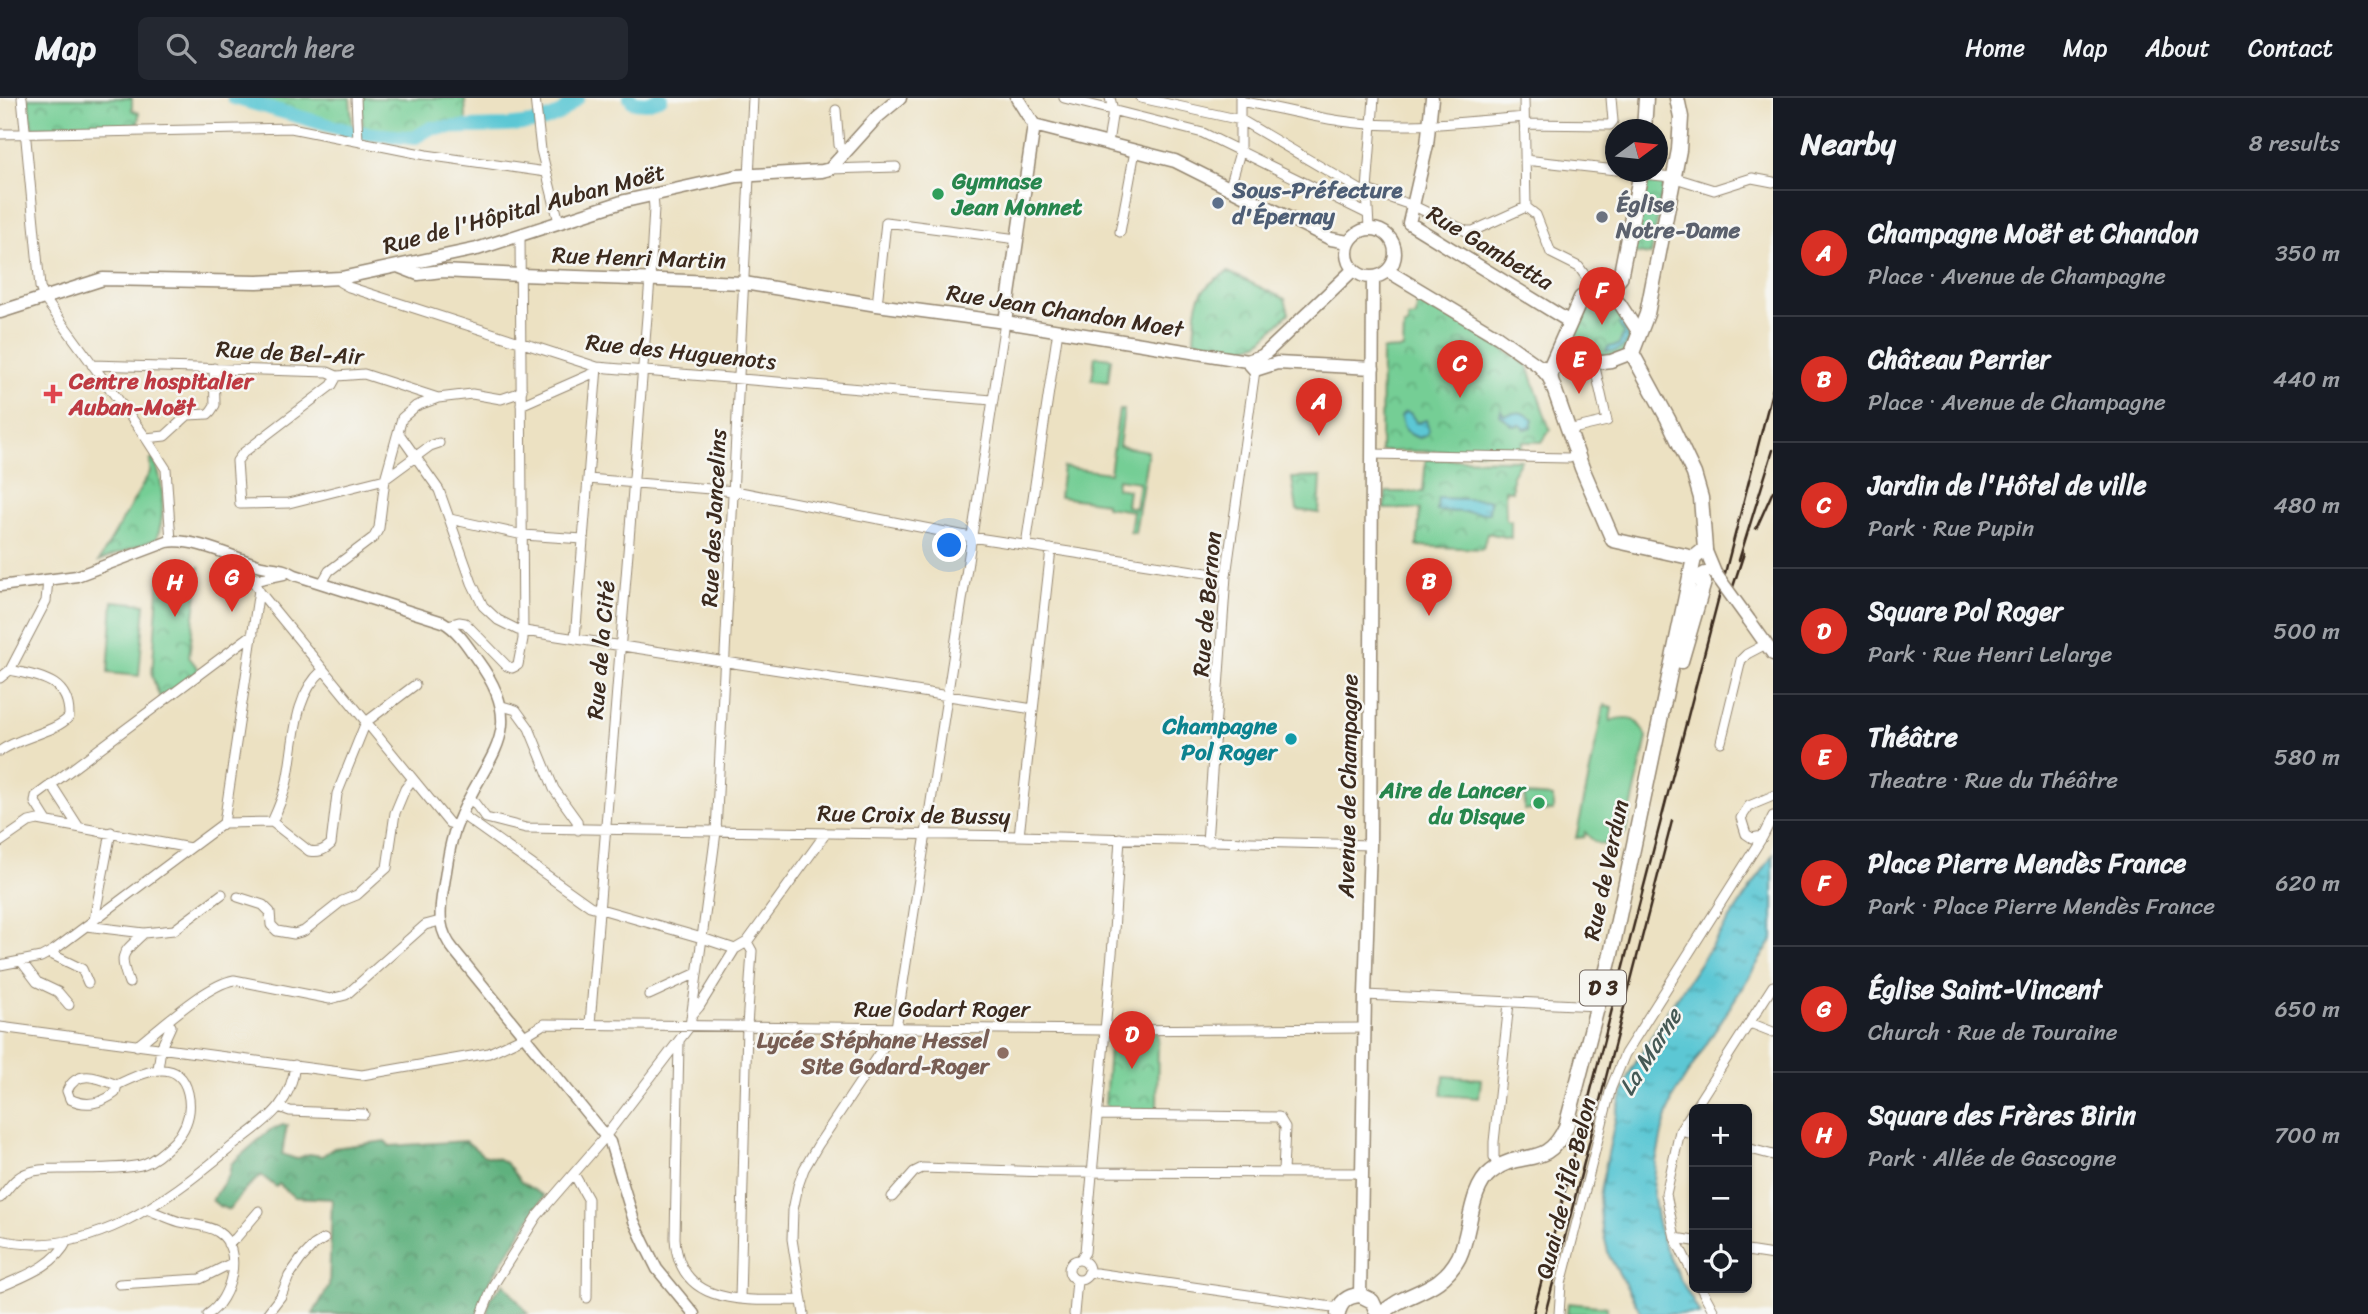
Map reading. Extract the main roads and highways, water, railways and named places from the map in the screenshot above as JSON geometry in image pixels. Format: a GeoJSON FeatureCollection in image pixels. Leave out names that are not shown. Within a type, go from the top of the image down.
{"type":"FeatureCollection","features":[{"type":"Feature","properties":{"kind":"main road","name":"Rue de l'Hôpital Auban Moët"},"geometry":{"type":"LineString","coordinates":[[0,312],[103,279],[257,282],[341,278],[400,267],[520,236],[625,201],[751,174],[830,169],[877,117],[900,98]]}},
{"type":"Feature","properties":{"kind":"main road"},"geometry":{"type":"LineString","coordinates":[[1005,322],[1034,125],[1017,98]]}},
{"type":"Feature","properties":{"kind":"main road"},"geometry":{"type":"LineString","coordinates":[[1409,223],[1432,98]]}},
{"type":"Feature","properties":{"kind":"main road"},"geometry":{"type":"LineString","coordinates":[[1645,119],[1646,98]]}},
{"type":"Feature","properties":{"kind":"main road"},"geometry":{"type":"LineString","coordinates":[[1547,371],[1611,361],[1632,353],[1647,312],[1680,135],[1681,117],[1677,98]]}},
{"type":"Feature","properties":{"kind":"main road"},"geometry":{"type":"LineString","coordinates":[[1034,125],[1175,161],[1331,239],[1348,242]]}},
{"type":"Feature","properties":{"kind":"main road"},"geometry":{"type":"LineString","coordinates":[[1547,371],[1581,298],[1586,294],[1602,291],[1619,278],[1639,182]]}},
{"type":"Feature","properties":{"kind":"main road","name":"Rue Gambetta"},"geometry":{"type":"LineString","coordinates":[[1387,234],[1409,223],[1570,322]]}},
{"type":"Feature","properties":{"kind":"main road"},"geometry":{"type":"LineString","coordinates":[[1369,228],[1387,234],[1395,248],[1388,271],[1373,277],[1359,275],[1346,257],[1348,242],[1357,232],[1369,228]]}},
{"type":"Feature","properties":{"kind":"main road","name":"Rue Henri Martin"},"geometry":{"type":"LineString","coordinates":[[400,267],[418,274],[442,271],[744,282],[877,305]]}},
{"type":"Feature","properties":{"kind":"main road"},"geometry":{"type":"LineString","coordinates":[[1251,365],[1353,270]]}},
{"type":"Feature","properties":{"kind":"main road"},"geometry":{"type":"LineString","coordinates":[[1388,271],[1497,337],[1547,371],[1577,455],[1613,540],[1700,553],[1703,579],[1749,620],[1769,649]]}},
{"type":"Feature","properties":{"kind":"main road","name":"Avenue de Champagne"},"geometry":{"type":"LineString","coordinates":[[1373,277],[1370,845],[1361,1173],[1376,1306]]}},
{"type":"Feature","properties":{"kind":"main road"},"geometry":{"type":"LineString","coordinates":[[1602,291],[1620,304],[1639,333]]}},
{"type":"Feature","properties":{"kind":"main road","name":"Rue Jean Chandon Moet"},"geometry":{"type":"LineString","coordinates":[[877,305],[1005,322],[1251,365],[1277,363],[1373,368]]}},
{"type":"Feature","properties":{"kind":"main road"},"geometry":{"type":"LineString","coordinates":[[1561,342],[1564,354],[1578,365]]}},
{"type":"Feature","properties":{"kind":"main road"},"geometry":{"type":"LineString","coordinates":[[1269,350],[1277,363]]}},
{"type":"Feature","properties":{"kind":"main road","name":"D 3"},"geometry":{"type":"LineString","coordinates":[[1632,353],[1702,476],[1707,493],[1709,531]]}},
{"type":"Feature","properties":{"kind":"main road","name":"D 3"},"geometry":{"type":"LineString","coordinates":[[1668,419],[1698,486],[1700,553]]}},
{"type":"Feature","properties":{"kind":"main road","name":"Rue de Verdun"},"geometry":{"type":"LineString","coordinates":[[1376,1306],[1429,1288],[1454,1266],[1465,1240],[1481,1185],[1487,1175],[1498,1167],[1547,1153],[1562,1138],[1598,1006],[1625,892],[1659,725],[1703,579],[1700,553]]}},
{"type":"Feature","properties":{"kind":"main road"},"geometry":{"type":"LineString","coordinates":[[1338,1311],[1347,1298],[1376,1306]]}},
{"type":"Feature","properties":{"kind":"water"},"geometry":{"type":"Polygon","coordinates":[[[1621,318],[1627,330],[1627,341],[1620,349],[1606,351],[1608,347],[1619,345],[1624,332],[1619,325],[1621,318]]]}},
{"type":"Feature","properties":{"kind":"water"},"geometry":{"type":"Polygon","coordinates":[[[1501,410],[1504,415],[1519,412],[1529,416],[1533,419],[1531,427],[1525,429],[1521,425],[1513,426],[1500,415],[1501,410]]]}},
{"type":"Feature","properties":{"kind":"water"},"geometry":{"type":"Polygon","coordinates":[[[1405,412],[1410,413],[1417,423],[1426,420],[1429,430],[1426,435],[1419,438],[1406,430],[1401,416],[1405,412]]]}},
{"type":"Feature","properties":{"kind":"water"},"geometry":{"type":"Polygon","coordinates":[[[1438,498],[1490,500],[1489,513],[1437,511],[1438,498]]]}},
{"type":"Feature","properties":{"kind":"water","name":"La Marne"},"geometry":{"type":"Polygon","coordinates":[[[1773,855],[1773,939],[1673,1097],[1656,1162],[1653,1191],[1664,1246],[1700,1314],[1642,1314],[1609,1256],[1601,1223],[1599,1196],[1617,1111],[1629,1074],[1662,1019],[1773,855]]]}},
{"type":"Feature","properties":{"kind":"waterway"},"geometry":{"type":"LineString","coordinates":[[234,98],[352,132],[414,138],[431,128],[506,126],[540,122],[559,114],[578,98]]}},
{"type":"Feature","properties":{"kind":"waterway"},"geometry":{"type":"LineString","coordinates":[[630,98],[633,102],[647,103],[661,98]]}},
{"type":"Feature","properties":{"kind":"railway"},"geometry":{"type":"LineString","coordinates":[[1533,1314],[1773,388]]}},
{"type":"Feature","properties":{"kind":"railway"},"geometry":{"type":"LineString","coordinates":[[1739,560],[1773,450]]}},
{"type":"Feature","properties":{"kind":"railway"},"geometry":{"type":"LineString","coordinates":[[1756,529],[1773,491]]}},
{"type":"Feature","properties":{"kind":"railway"},"geometry":{"type":"LineString","coordinates":[[1730,596],[1744,553]]}},
{"type":"Feature","properties":{"kind":"railway"},"geometry":{"type":"LineString","coordinates":[[1545,1314],[1672,821]]}},
{"type":"Feature","properties":{"kind":"place","name":"Gymnase Jean Monnet"},"geometry":{"type":"Point","coordinates":[938,194]}},
{"type":"Feature","properties":{"kind":"place","name":"Sous-Préfecture d'Épernay"},"geometry":{"type":"Point","coordinates":[1218,203]}},
{"type":"Feature","properties":{"kind":"place","name":"Église Notre-Dame"},"geometry":{"type":"Point","coordinates":[1602,217]}},
{"type":"Feature","properties":{"kind":"place","name":"Place Pierre Mendès France"},"geometry":{"type":"Point","coordinates":[1602,325]}},
{"type":"Feature","properties":{"kind":"place","name":"Centre hospitalier Auban-Moët"},"geometry":{"type":"Point","coordinates":[53,394]}},
{"type":"Feature","properties":{"kind":"place","name":"Théâtre"},"geometry":{"type":"Point","coordinates":[1579,394]}},
{"type":"Feature","properties":{"kind":"place","name":"Jardin de l'Hôtel de ville"},"geometry":{"type":"Point","coordinates":[1460,398]}},
{"type":"Feature","properties":{"kind":"place","name":"Champagne Moët et Chandon"},"geometry":{"type":"Point","coordinates":[1319,436]}},
{"type":"Feature","properties":{"kind":"place","name":"Église Saint-Vincent"},"geometry":{"type":"Point","coordinates":[232,612]}},
{"type":"Feature","properties":{"kind":"place","name":"Château Perrier"},"geometry":{"type":"Point","coordinates":[1429,616]}},
{"type":"Feature","properties":{"kind":"place","name":"Square des Frères Birin"},"geometry":{"type":"Point","coordinates":[175,617]}},
{"type":"Feature","properties":{"kind":"place","name":"Champagne Pol Roger"},"geometry":{"type":"Point","coordinates":[1291,739]}},
{"type":"Feature","properties":{"kind":"place","name":"Aire de Lancer du Disque"},"geometry":{"type":"Point","coordinates":[1539,803]}},
{"type":"Feature","properties":{"kind":"place","name":"Lycée Stéphane Hessel Site Godard-Roger"},"geometry":{"type":"Point","coordinates":[1003,1053]}},
{"type":"Feature","properties":{"kind":"place","name":"Square Pol Roger"},"geometry":{"type":"Point","coordinates":[1132,1069]}}]}
